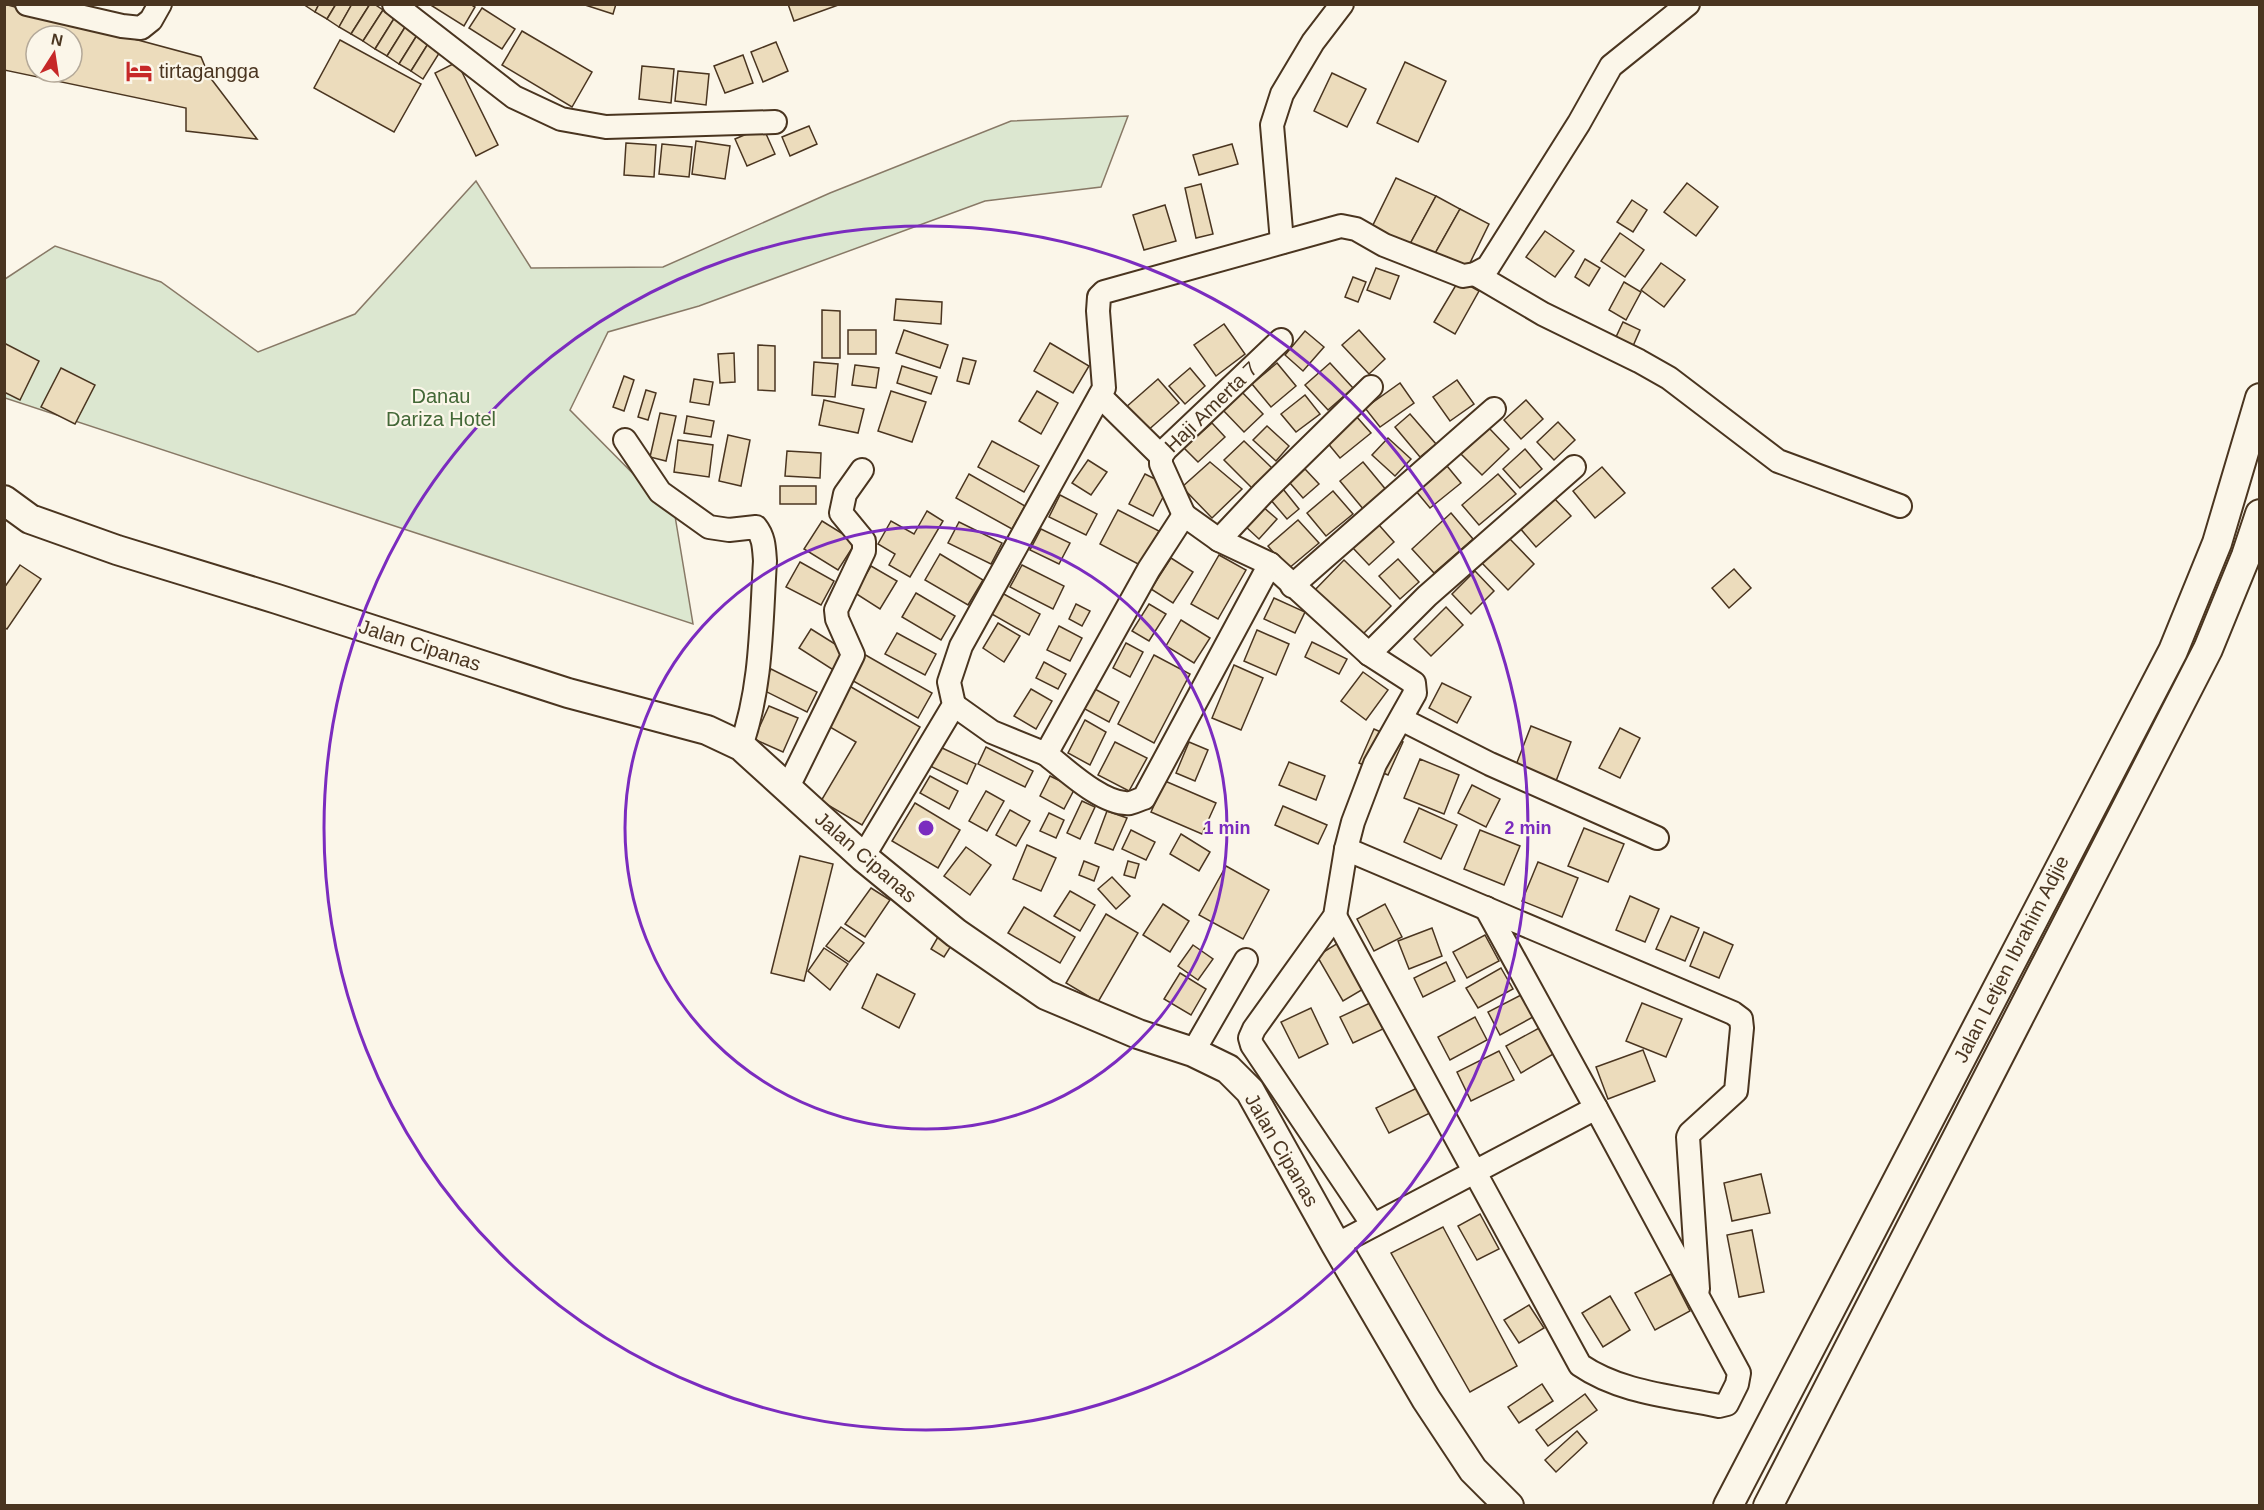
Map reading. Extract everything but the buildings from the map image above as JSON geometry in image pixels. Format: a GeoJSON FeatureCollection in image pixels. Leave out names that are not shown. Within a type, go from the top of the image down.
{"type":"FeatureCollection","features":[{"type":"Feature","properties":{"kind":"street"},"geometry":{"type":"LineString","coordinates":[[27,4],[141,28],[151,20],[160,4]]}},
{"type":"Feature","properties":{"kind":"street"},"geometry":{"type":"LineString","coordinates":[[394,4],[514,97],[561,118],[606,127],[775,122]]}},
{"type":"Feature","properties":{"kind":"street"},"geometry":{"type":"LineString","coordinates":[[1282,242],[1272,125],[1282,94],[1313,42],[1342,4]]}},
{"type":"Feature","properties":{"kind":"street"},"geometry":{"type":"LineString","coordinates":[[1270,564],[1144,798],[1130,803],[1114,801],[1084,784],[1046,754],[992,732],[954,705],[949,682],[961,646],[1104,388],[1099,297],[1104,292],[1341,226],[1356,229],[1384,245],[1463,276],[1475,274],[1488,267],[1579,123],[1611,66],[1688,4]]}},
{"type":"Feature","properties":{"kind":"street"},"geometry":{"type":"LineString","coordinates":[[1475,274],[1544,314],[1669,378],[1778,461],[1900,506]]}},
{"type":"Feature","properties":{"kind":"street","name":"Haji Amerta 7"},"geometry":{"type":"LineString","coordinates":[[1184,514],[1161,464],[1161,456],[1281,340]]}},
{"type":"Feature","properties":{"kind":"street"},"geometry":{"type":"LineString","coordinates":[[1219,540],[1264,492],[1371,387]]}},
{"type":"Feature","properties":{"kind":"street"},"geometry":{"type":"LineString","coordinates":[[1100,396],[1161,456]]}},
{"type":"Feature","properties":{"kind":"street","name":"Jalan Letjen Ibrahim Adjie"},"geometry":{"type":"LineString","coordinates":[[1728,1506],[2172,651],[2213,554],[2259,398]]}},
{"type":"Feature","properties":{"kind":"street"},"geometry":{"type":"LineString","coordinates":[[1292,586],[1494,409]]}},
{"type":"Feature","properties":{"kind":"street"},"geometry":{"type":"LineString","coordinates":[[625,440],[660,492],[709,527],[729,530],[756,527],[760,532],[765,561],[758,675],[751,717],[741,746]]}},
{"type":"Feature","properties":{"kind":"street"},"geometry":{"type":"LineString","coordinates":[[1369,654],[1427,596],[1574,467]]}},
{"type":"Feature","properties":{"kind":"street"},"geometry":{"type":"LineString","coordinates":[[788,787],[853,655],[837,619],[836,610],[864,551],[864,541],[842,513],[845,494],[862,470]]}},
{"type":"Feature","properties":{"kind":"street","name":"Jalan Cipanas"},"geometry":{"type":"LineString","coordinates":[[4,500],[30,519],[117,550],[568,693],[707,730],[741,746],[862,857],[956,933],[1046,995],[1228,1069],[1250,1091],[1425,1399],[1473,1470],[1509,1506]]}},
{"type":"Feature","properties":{"kind":"street"},"geometry":{"type":"LineString","coordinates":[[1046,754],[1149,569],[1184,514],[1219,540],[1270,564],[1369,654],[1414,683],[1415,693],[1375,764],[1346,849],[1335,916],[1254,1029],[1250,1038],[1258,1055],[1373,1225]]}},
{"type":"Feature","properties":{"kind":"street","name":"Jalan Letjen Ibrahim Adjie"},"geometry":{"type":"LineString","coordinates":[[1768,1506],[2208,649],[2246,556],[2259,514]]}},
{"type":"Feature","properties":{"kind":"street"},"geometry":{"type":"LineString","coordinates":[[862,857],[954,705]]}},
{"type":"Feature","properties":{"kind":"street"},"geometry":{"type":"LineString","coordinates":[[1401,719],[1490,764],[1657,838]]}},
{"type":"Feature","properties":{"kind":"street"},"geometry":{"type":"LineString","coordinates":[[2104,780],[2135,795]]}},
{"type":"Feature","properties":{"kind":"street"},"geometry":{"type":"LineString","coordinates":[[1346,849],[1733,1013],[1741,1019],[1736,1090],[1688,1137],[1698,1298]]}},
{"type":"Feature","properties":{"kind":"street"},"geometry":{"type":"LineString","coordinates":[[1335,916],[1580,1365],[1617,1385],[1719,1406],[1726,1404],[1737,1384],[1739,1373],[1486,909]]}},
{"type":"Feature","properties":{"kind":"street"},"geometry":{"type":"LineString","coordinates":[[1193,1053],[1246,960]]}},
{"type":"Feature","properties":{"kind":"street"},"geometry":{"type":"LineString","coordinates":[[1336,1245],[1596,1108]]}},
{"type":"Feature","properties":{"kind":"green space","name":"Danau Dariza Hotel"},"geometry":{"type":"Polygon","coordinates":[[[1128,116],[1101,187],[985,201],[699,306],[608,332],[570,410],[675,516],[693,624],[5,398],[5,279],[55,246],[161,282],[258,352],[355,314],[476,181],[531,268],[663,267],[830,193],[1011,121],[1128,116]]]}},
{"type":"Feature","properties":{"kind":"place","name":"tirtagangga"},"geometry":{"type":"Point","coordinates":[139,71]}}]}
